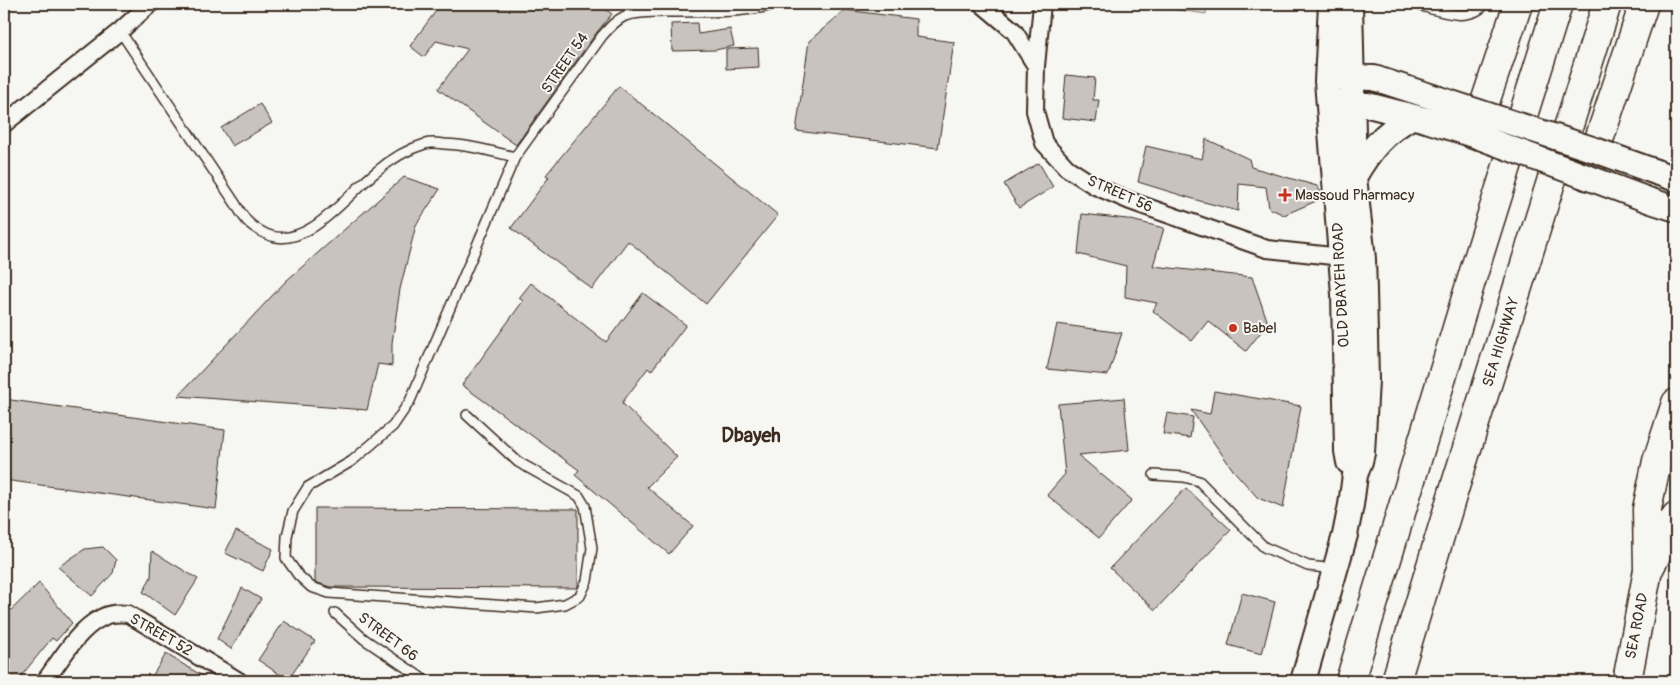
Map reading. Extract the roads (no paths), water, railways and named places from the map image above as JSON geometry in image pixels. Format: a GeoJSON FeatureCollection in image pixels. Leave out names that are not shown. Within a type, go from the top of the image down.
{"type":"FeatureCollection","features":[{"type":"Feature","properties":{"kind":"highway"},"geometry":{"type":"LineString","coordinates":[[1478,124],[1518,4]]}},
{"type":"Feature","properties":{"kind":"highway"},"geometry":{"type":"LineString","coordinates":[[1350,681],[1473,274],[1558,4]]}},
{"type":"Feature","properties":{"kind":"highway","name":"SEA HIGHWAY"},"geometry":{"type":"LineString","coordinates":[[1396,681],[1453,493],[1607,4]]}},
{"type":"Feature","properties":{"kind":"highway"},"geometry":{"type":"LineString","coordinates":[[1587,176],[1644,4]]}},
{"type":"Feature","properties":{"kind":"highway","name":"SEA ROAD"},"geometry":{"type":"LineString","coordinates":[[1627,681],[1648,570],[1647,509],[1667,464],[1676,403]]}},
{"type":"Feature","properties":{"kind":"highway","name":"SEA ROAD"},"geometry":{"type":"LineString","coordinates":[[1648,570],[1676,516]]}},
{"type":"Feature","properties":{"kind":"street"},"geometry":{"type":"LineString","coordinates":[[4,124],[120,31],[150,4]]}},
{"type":"Feature","properties":{"kind":"street"},"geometry":{"type":"LineString","coordinates":[[982,4],[1014,31],[1036,66]]}},
{"type":"Feature","properties":{"kind":"street","name":"STREET 56"},"geometry":{"type":"LineString","coordinates":[[1042,4],[1036,66],[1035,111],[1044,142],[1067,168],[1095,186],[1130,201],[1267,249],[1352,258]]}},
{"type":"Feature","properties":{"kind":"street","name":"OLD DBAYEH ROAD"},"geometry":{"type":"LineString","coordinates":[[1303,681],[1345,535],[1355,475],[1362,453],[1366,380],[1352,258],[1328,103],[1331,4]]}},
{"type":"Feature","properties":{"kind":"street","name":"OLD DBAYEH ROAD"},"geometry":{"type":"LineString","coordinates":[[1350,4],[1354,177],[1352,258]]}},
{"type":"Feature","properties":{"kind":"street"},"geometry":{"type":"LineString","coordinates":[[1328,78],[1374,78],[1436,98],[1478,124],[1587,176],[1676,210]]}},
{"type":"Feature","properties":{"kind":"street"},"geometry":{"type":"LineString","coordinates":[[1328,103],[1368,105],[1419,118],[1478,124],[1595,150],[1666,175]]}},
{"type":"Feature","properties":{"kind":"street"},"geometry":{"type":"LineString","coordinates":[[1354,177],[1374,145],[1396,126],[1419,118]]}},
{"type":"Feature","properties":{"kind":"street","name":"STREET 52"},"geometry":{"type":"LineString","coordinates":[[45,681],[83,630],[101,618],[114,613],[128,614],[240,681]]}},
{"type":"Feature","properties":{"kind":"lane","name":"STREET 54"},"geometry":{"type":"LineString","coordinates":[[467,415],[518,462],[579,496],[585,506],[592,548],[587,581],[580,596],[565,604],[536,608],[329,593],[310,587],[298,575],[286,558],[287,536],[293,511],[308,487],[358,456],[393,426],[410,401],[515,157],[602,36],[617,21],[634,14],[730,12],[776,4]]}},
{"type":"Feature","properties":{"kind":"lane"},"geometry":{"type":"LineString","coordinates":[[1415,4],[1449,13],[1468,14],[1480,9],[1485,4]]}},
{"type":"Feature","properties":{"kind":"lane"},"geometry":{"type":"LineString","coordinates":[[120,31],[246,222],[272,236],[290,238],[308,230],[333,212],[375,172],[405,152],[428,143],[466,145],[515,157]]}},
{"type":"Feature","properties":{"kind":"lane"},"geometry":{"type":"LineString","coordinates":[[1154,474],[1184,477],[1199,481],[1264,547],[1308,566],[1335,569]]}},
{"type":"Feature","properties":{"kind":"lane","name":"STREET 66"},"geometry":{"type":"LineString","coordinates":[[335,613],[364,639],[426,681]]}},
{"type":"Feature","properties":{"kind":"place","name":"Massoud Pharmacy"},"geometry":{"type":"Point","coordinates":[1285,195]}},
{"type":"Feature","properties":{"kind":"place","name":"Babel"},"geometry":{"type":"Point","coordinates":[1233,328]}},
{"type":"Feature","properties":{"kind":"district","name":"Dbayeh"},"geometry":{"type":"Point","coordinates":[751,435]}}]}
